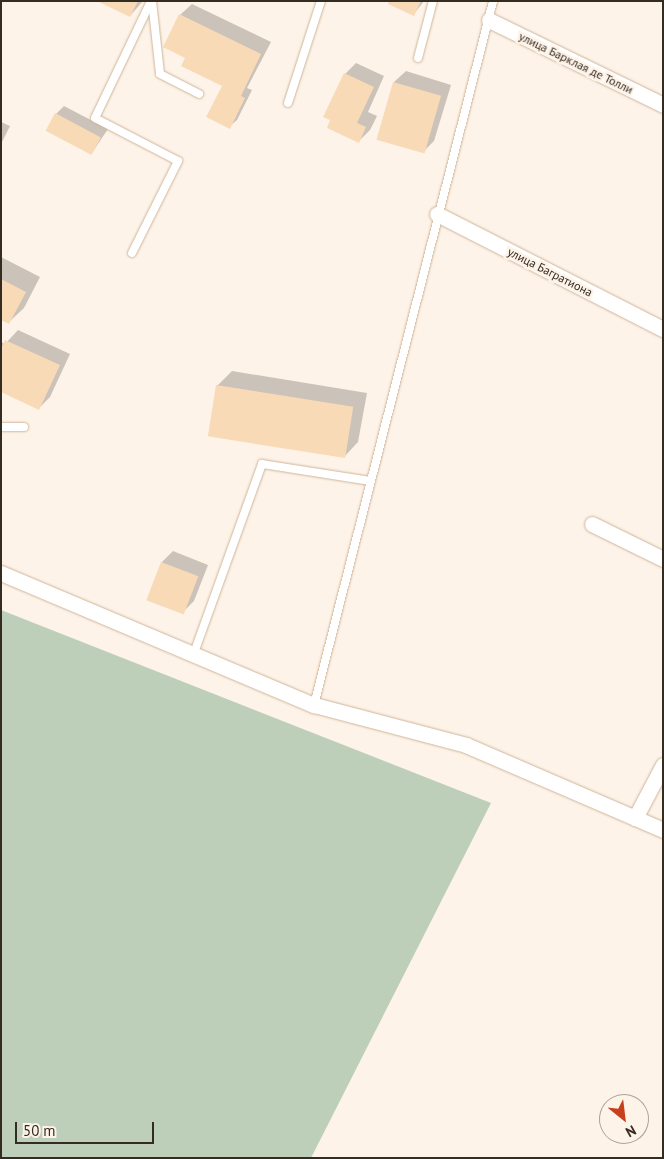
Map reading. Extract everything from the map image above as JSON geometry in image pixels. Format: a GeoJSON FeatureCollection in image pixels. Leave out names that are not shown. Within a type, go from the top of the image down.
{"type":"FeatureCollection","features":[{"type":"Feature","properties":{"kind":"street","name":"улица Барклая де Толли"},"geometry":{"type":"LineString","coordinates":[[489,20],[663,106]]}},
{"type":"Feature","properties":{"kind":"street","name":"улица Багратиона"},"geometry":{"type":"LineString","coordinates":[[437,214],[663,329]]}},
{"type":"Feature","properties":{"kind":"street"},"geometry":{"type":"LineString","coordinates":[[592,524],[663,559]]}},
{"type":"Feature","properties":{"kind":"street"},"geometry":{"type":"LineString","coordinates":[[1,573],[314,705],[466,745],[663,830]]}},
{"type":"Feature","properties":{"kind":"street"},"geometry":{"type":"LineString","coordinates":[[635,818],[663,766]]}},
{"type":"Feature","properties":{"kind":"lane"},"geometry":{"type":"LineString","coordinates":[[151,1],[160,74],[199,94]]}},
{"type":"Feature","properties":{"kind":"lane"},"geometry":{"type":"LineString","coordinates":[[132,254],[178,161],[94,118],[151,1]]}},
{"type":"Feature","properties":{"kind":"lane"},"geometry":{"type":"LineString","coordinates":[[288,103],[321,1]]}},
{"type":"Feature","properties":{"kind":"lane"},"geometry":{"type":"LineString","coordinates":[[418,58],[433,1]]}},
{"type":"Feature","properties":{"kind":"lane"},"geometry":{"type":"LineString","coordinates":[[314,705],[437,214],[494,1]]}},
{"type":"Feature","properties":{"kind":"lane"},"geometry":{"type":"LineString","coordinates":[[1,427],[24,427]]}},
{"type":"Feature","properties":{"kind":"lane"},"geometry":{"type":"LineString","coordinates":[[194,653],[262,464],[370,481]]}},
{"type":"Feature","properties":{"kind":"green space"},"geometry":{"type":"Polygon","coordinates":[[[1,610],[491,803],[311,1158],[1,1158],[1,610]]]}},
{"type":"Feature","properties":{"kind":"building"},"geometry":{"type":"Polygon","coordinates":[[[97,1],[138,1],[130,17],[97,1]]]}},
{"type":"Feature","properties":{"kind":"building"},"geometry":{"type":"Polygon","coordinates":[[[389,1],[421,1],[414,16],[388,4],[389,1]]]}},
{"type":"Feature","properties":{"kind":"building"},"geometry":{"type":"Polygon","coordinates":[[[179,14],[261,54],[241,96],[245,98],[230,129],[206,117],[222,86],[181,66],[185,58],[163,47],[179,14]]]}},
{"type":"Feature","properties":{"kind":"building"},"geometry":{"type":"Polygon","coordinates":[[[344,73],[374,87],[357,123],[366,127],[359,143],[327,128],[330,120],[323,117],[344,73]]]}},
{"type":"Feature","properties":{"kind":"building"},"geometry":{"type":"Polygon","coordinates":[[[393,82],[441,96],[425,153],[376,140],[393,82]]]}},
{"type":"Feature","properties":{"kind":"building"},"geometry":{"type":"Polygon","coordinates":[[[55,113],[101,137],[92,155],[46,131],[55,113]]]}},
{"type":"Feature","properties":{"kind":"building"},"geometry":{"type":"Polygon","coordinates":[[[1,279],[26,292],[9,324],[1,320],[1,279]]]}},
{"type":"Feature","properties":{"kind":"building"},"geometry":{"type":"Polygon","coordinates":[[[5,340],[60,365],[39,410],[1,392],[1,349],[5,340]]]}},
{"type":"Feature","properties":{"kind":"building"},"geometry":{"type":"Polygon","coordinates":[[[216,385],[353,407],[345,458],[208,436],[216,385]]]}},
{"type":"Feature","properties":{"kind":"building"},"geometry":{"type":"Polygon","coordinates":[[[161,562],[198,576],[184,615],[146,600],[161,562]]]}}]}
